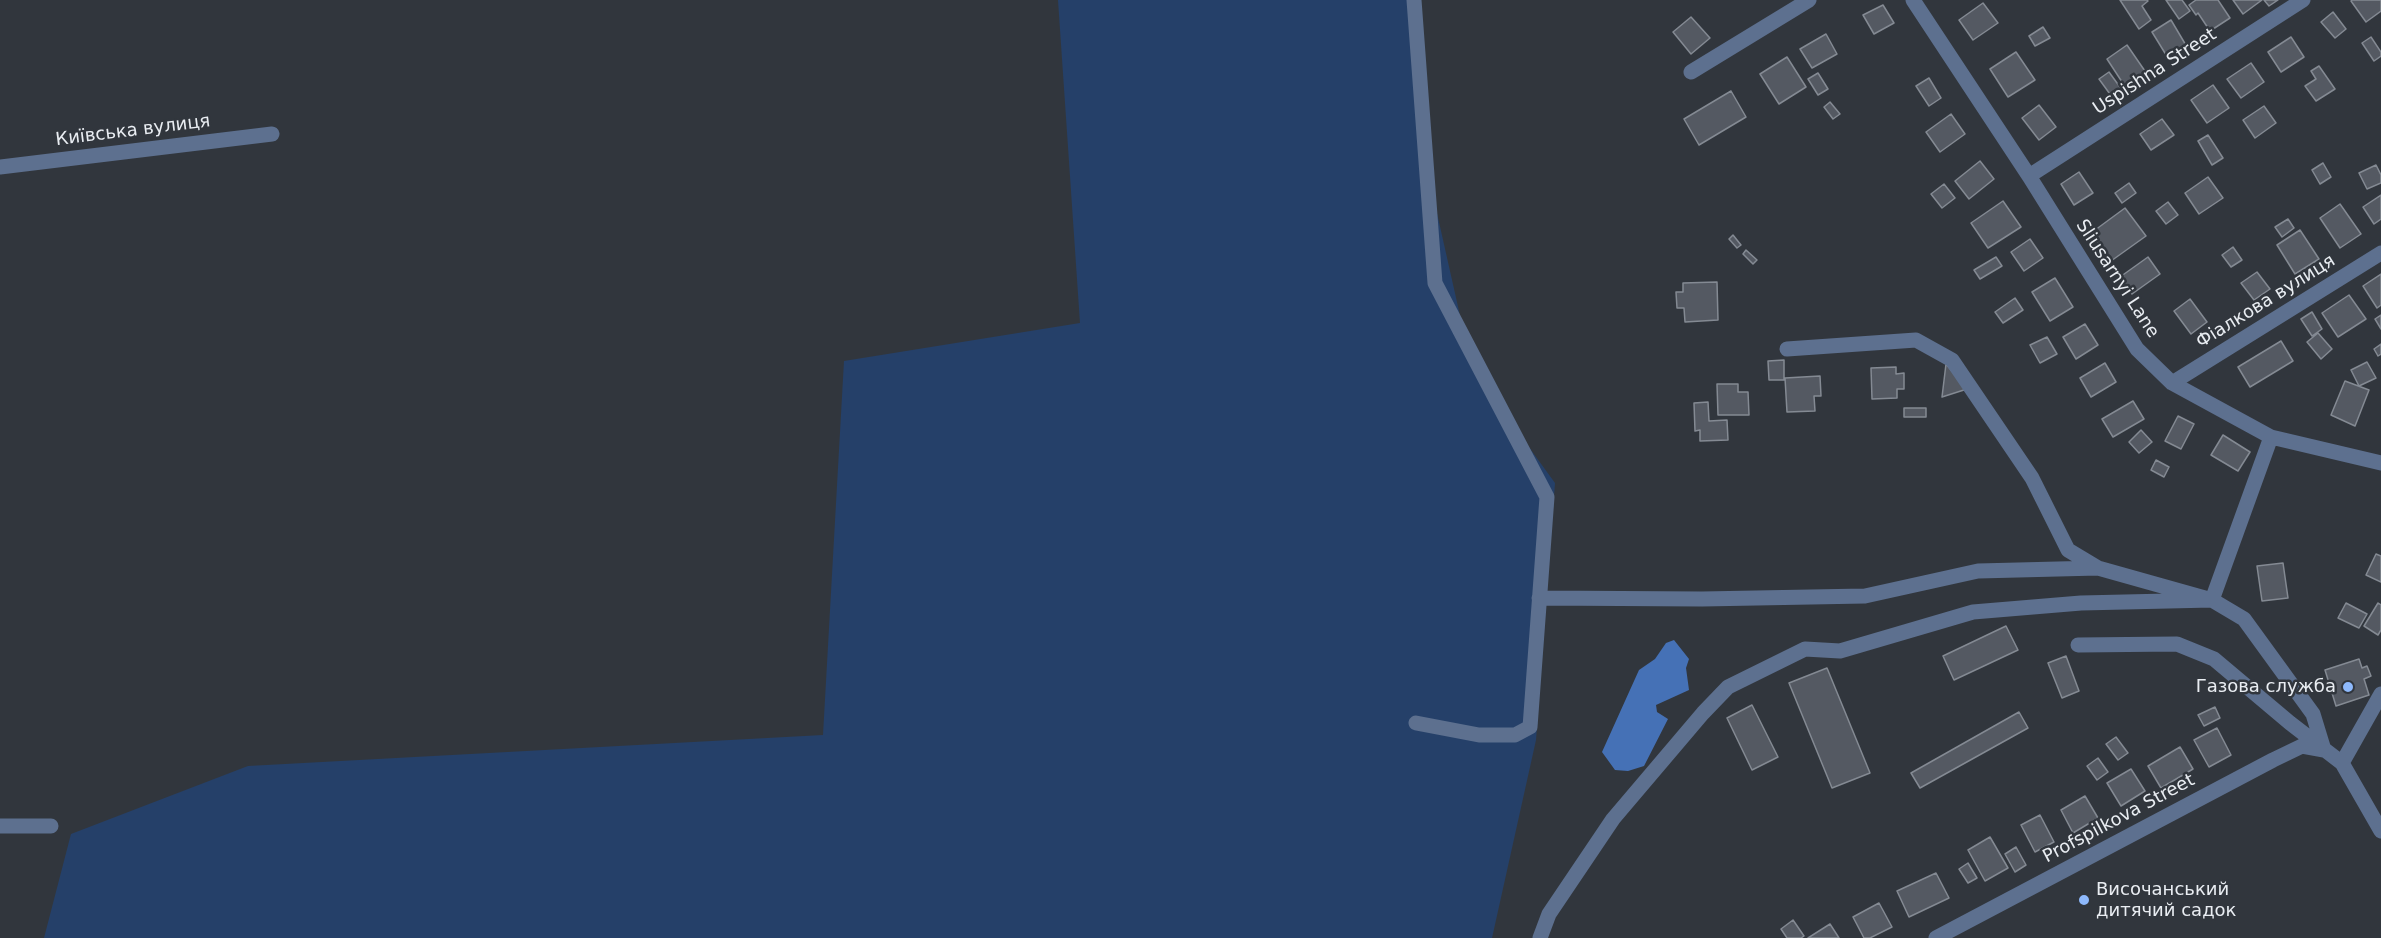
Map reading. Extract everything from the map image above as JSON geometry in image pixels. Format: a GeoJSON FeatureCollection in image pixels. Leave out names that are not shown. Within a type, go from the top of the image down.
{"type":"FeatureCollection","features":[{"type":"Feature","properties":{"kind":"street"},"geometry":{"type":"LineString","coordinates":[[1414,0],[1435,283],[1547,497],[1530,727],[1515,735],[1479,735],[1416,723]]}},
{"type":"Feature","properties":{"kind":"street"},"geometry":{"type":"LineString","coordinates":[[1691,72],[1809,0]]}},
{"type":"Feature","properties":{"kind":"street","name":"Sliusarnyi Lane"},"geometry":{"type":"LineString","coordinates":[[1913,0],[2029,176],[2137,349],[2172,383],[2271,437],[2381,463]]}},
{"type":"Feature","properties":{"kind":"street","name":"Uspishna Street"},"geometry":{"type":"LineString","coordinates":[[2029,176],[2303,0]]}},
{"type":"Feature","properties":{"kind":"street","name":"Київська вулиця"},"geometry":{"type":"LineString","coordinates":[[0,167],[272,134]]}},
{"type":"Feature","properties":{"kind":"street","name":"Фіалкова вулиця"},"geometry":{"type":"LineString","coordinates":[[2172,383],[2381,253]]}},
{"type":"Feature","properties":{"kind":"street"},"geometry":{"type":"LineString","coordinates":[[1787,349],[1916,340],[1952,360],[2032,478],[2068,550],[2097,568],[2212,600],[2244,619],[2313,714],[2324,750]]}},
{"type":"Feature","properties":{"kind":"street"},"geometry":{"type":"LineString","coordinates":[[2212,600],[2271,437]]}},
{"type":"Feature","properties":{"kind":"street"},"geometry":{"type":"LineString","coordinates":[[1539,598],[1702,599],[1865,596],[1978,571],[2097,568]]}},
{"type":"Feature","properties":{"kind":"street"},"geometry":{"type":"LineString","coordinates":[[1540,938],[1549,914],[1613,819],[1728,687],[1805,649],[1840,651],[1973,612],[2081,603],[2212,600]]}},
{"type":"Feature","properties":{"kind":"street"},"geometry":{"type":"LineString","coordinates":[[2078,645],[2177,644],[2214,658],[2342,763],[2381,831]]}},
{"type":"Feature","properties":{"kind":"street"},"geometry":{"type":"LineString","coordinates":[[2342,763],[2381,694]]}},
{"type":"Feature","properties":{"kind":"street","name":"Profspilkova Street"},"geometry":{"type":"LineString","coordinates":[[1936,938],[2273,760],[2302,746],[2324,750]]}},
{"type":"Feature","properties":{"kind":"street"},"geometry":{"type":"LineString","coordinates":[[0,826],[51,826]]}},
{"type":"Feature","properties":{"kind":"shaded area"},"geometry":{"type":"Polygon","coordinates":[[[1058,0],[1416,0],[1430,182],[1472,369],[1555,483],[1536,740],[1492,938],[44,938],[71,834],[248,766],[823,735],[844,361],[1080,323],[1058,0]]]}},
{"type":"Feature","properties":{"kind":"shaded area"},"geometry":{"type":"Polygon","coordinates":[[[1674,640],[1689,659],[1686,668],[1689,690],[1656,705],[1657,712],[1668,719],[1644,766],[1628,771],[1615,770],[1602,752],[1639,670],[1655,659],[1666,643],[1674,640]]]}},
{"type":"Feature","properties":{"kind":"building"},"geometry":{"type":"Polygon","coordinates":[[[2120,0],[2147,0],[2142,6],[2151,20],[2139,29],[2120,0]]]}},
{"type":"Feature","properties":{"kind":"building"},"geometry":{"type":"Polygon","coordinates":[[[2166,0],[2182,0],[2190,11],[2179,19],[2166,0]]]}},
{"type":"Feature","properties":{"kind":"building"},"geometry":{"type":"Polygon","coordinates":[[[2196,0],[2218,0],[2230,18],[2210,31],[2198,13],[2196,15],[2189,5],[2196,0]]]}},
{"type":"Feature","properties":{"kind":"building"},"geometry":{"type":"Polygon","coordinates":[[[2233,0],[2262,0],[2243,14],[2233,0]]]}},
{"type":"Feature","properties":{"kind":"building"},"geometry":{"type":"Polygon","coordinates":[[[2264,0],[2278,0],[2269,6],[2264,0]]]}},
{"type":"Feature","properties":{"kind":"building"},"geometry":{"type":"Polygon","coordinates":[[[2352,0],[2381,0],[2381,11],[2366,22],[2352,0]]]}},
{"type":"Feature","properties":{"kind":"building"},"geometry":{"type":"Polygon","coordinates":[[[1983,3],[1998,23],[1973,40],[1959,20],[1983,3]]]}},
{"type":"Feature","properties":{"kind":"building"},"geometry":{"type":"Polygon","coordinates":[[[1883,5],[1894,23],[1874,34],[1863,15],[1883,5]]]}},
{"type":"Feature","properties":{"kind":"building"},"geometry":{"type":"Polygon","coordinates":[[[2333,12],[2346,29],[2335,38],[2321,22],[2333,12]]]}},
{"type":"Feature","properties":{"kind":"building"},"geometry":{"type":"Polygon","coordinates":[[[1691,17],[1710,38],[1691,54],[1673,32],[1691,17]]]}},
{"type":"Feature","properties":{"kind":"building"},"geometry":{"type":"Polygon","coordinates":[[[2171,20],[2187,47],[2168,58],[2152,32],[2171,20]]]}},
{"type":"Feature","properties":{"kind":"building"},"geometry":{"type":"Polygon","coordinates":[[[2043,27],[2050,38],[2035,46],[2029,36],[2043,27]]]}},
{"type":"Feature","properties":{"kind":"building"},"geometry":{"type":"Polygon","coordinates":[[[1826,34],[1837,54],[1812,68],[1800,49],[1826,34]]]}},
{"type":"Feature","properties":{"kind":"building"},"geometry":{"type":"Polygon","coordinates":[[[2291,37],[2304,57],[2281,72],[2268,52],[2291,37]]]}},
{"type":"Feature","properties":{"kind":"building"},"geometry":{"type":"Polygon","coordinates":[[[2371,37],[2381,52],[2381,56],[2374,61],[2362,43],[2371,37]]]}},
{"type":"Feature","properties":{"kind":"building"},"geometry":{"type":"Polygon","coordinates":[[[2127,45],[2147,74],[2126,88],[2107,59],[2127,45]]]}},
{"type":"Feature","properties":{"kind":"building"},"geometry":{"type":"Polygon","coordinates":[[[2016,52],[2035,80],[2008,97],[1990,69],[2016,52]]]}},
{"type":"Feature","properties":{"kind":"building"},"geometry":{"type":"Polygon","coordinates":[[[1787,57],[1806,87],[1779,104],[1760,74],[1787,57]]]}},
{"type":"Feature","properties":{"kind":"building"},"geometry":{"type":"Polygon","coordinates":[[[2251,63],[2264,82],[2241,98],[2227,79],[2251,63]]]}},
{"type":"Feature","properties":{"kind":"building"},"geometry":{"type":"Polygon","coordinates":[[[2319,66],[2335,89],[2316,101],[2305,86],[2316,79],[2311,71],[2319,66]]]}},
{"type":"Feature","properties":{"kind":"building"},"geometry":{"type":"Polygon","coordinates":[[[2109,72],[2125,94],[2115,101],[2099,79],[2109,72]]]}},
{"type":"Feature","properties":{"kind":"building"},"geometry":{"type":"Polygon","coordinates":[[[1818,73],[1828,89],[1818,95],[1808,79],[1818,73]]]}},
{"type":"Feature","properties":{"kind":"building"},"geometry":{"type":"Polygon","coordinates":[[[1929,78],[1941,98],[1929,106],[1916,86],[1929,78]]]}},
{"type":"Feature","properties":{"kind":"building"},"geometry":{"type":"Polygon","coordinates":[[[2213,85],[2229,108],[2207,123],[2191,100],[2213,85]]]}},
{"type":"Feature","properties":{"kind":"building"},"geometry":{"type":"Polygon","coordinates":[[[1731,91],[1746,117],[1699,145],[1684,119],[1731,91]]]}},
{"type":"Feature","properties":{"kind":"building"},"geometry":{"type":"Polygon","coordinates":[[[1830,102],[1840,114],[1833,119],[1824,107],[1830,102]]]}},
{"type":"Feature","properties":{"kind":"building"},"geometry":{"type":"Polygon","coordinates":[[[2039,105],[2056,127],[2039,140],[2022,118],[2039,105]]]}},
{"type":"Feature","properties":{"kind":"building"},"geometry":{"type":"Polygon","coordinates":[[[2264,106],[2276,123],[2255,138],[2243,120],[2264,106]]]}},
{"type":"Feature","properties":{"kind":"building"},"geometry":{"type":"Polygon","coordinates":[[[1951,114],[1965,134],[1940,152],[1926,132],[1951,114]]]}},
{"type":"Feature","properties":{"kind":"building"},"geometry":{"type":"Polygon","coordinates":[[[2162,119],[2174,135],[2151,150],[2140,134],[2162,119]]]}},
{"type":"Feature","properties":{"kind":"building"},"geometry":{"type":"Polygon","coordinates":[[[2208,135],[2223,158],[2212,165],[2198,141],[2208,135]]]}},
{"type":"Feature","properties":{"kind":"building"},"geometry":{"type":"Polygon","coordinates":[[[1980,161],[1994,179],[1969,199],[1955,181],[1980,161]]]}},
{"type":"Feature","properties":{"kind":"building"},"geometry":{"type":"Polygon","coordinates":[[[2323,163],[2331,177],[2320,184],[2312,170],[2323,163]]]}},
{"type":"Feature","properties":{"kind":"building"},"geometry":{"type":"Polygon","coordinates":[[[2376,165],[2381,175],[2381,183],[2367,189],[2359,173],[2376,165]]]}},
{"type":"Feature","properties":{"kind":"building"},"geometry":{"type":"Polygon","coordinates":[[[2079,172],[2093,193],[2074,205],[2061,184],[2079,172]]]}},
{"type":"Feature","properties":{"kind":"building"},"geometry":{"type":"Polygon","coordinates":[[[2208,177],[2223,198],[2199,214],[2185,193],[2208,177]]]}},
{"type":"Feature","properties":{"kind":"building"},"geometry":{"type":"Polygon","coordinates":[[[2129,183],[2136,193],[2122,203],[2115,193],[2129,183]]]}},
{"type":"Feature","properties":{"kind":"building"},"geometry":{"type":"Polygon","coordinates":[[[1944,184],[1955,198],[1942,208],[1931,194],[1944,184]]]}},
{"type":"Feature","properties":{"kind":"building"},"geometry":{"type":"Polygon","coordinates":[[[2381,195],[2381,219],[2374,224],[2363,207],[2381,195]]]}},
{"type":"Feature","properties":{"kind":"building"},"geometry":{"type":"Polygon","coordinates":[[[2003,201],[2021,227],[1988,248],[1971,223],[2003,201]]]}},
{"type":"Feature","properties":{"kind":"building"},"geometry":{"type":"Polygon","coordinates":[[[2168,202],[2178,215],[2166,224],[2156,211],[2168,202]]]}},
{"type":"Feature","properties":{"kind":"building"},"geometry":{"type":"Polygon","coordinates":[[[2340,204],[2361,234],[2340,248],[2320,218],[2340,204]]]}},
{"type":"Feature","properties":{"kind":"building"},"geometry":{"type":"Polygon","coordinates":[[[2125,208],[2146,236],[2111,261],[2091,233],[2125,208]]]}},
{"type":"Feature","properties":{"kind":"building"},"geometry":{"type":"Polygon","coordinates":[[[2288,219],[2294,228],[2282,237],[2275,227],[2288,219]]]}},
{"type":"Feature","properties":{"kind":"building"},"geometry":{"type":"Polygon","coordinates":[[[2300,230],[2319,259],[2295,274],[2277,245],[2300,230]]]}},
{"type":"Feature","properties":{"kind":"building"},"geometry":{"type":"Polygon","coordinates":[[[1733,235],[1741,245],[1737,248],[1729,239],[1733,235]]]}},
{"type":"Feature","properties":{"kind":"building"},"geometry":{"type":"Polygon","coordinates":[[[2030,239],[2043,258],[2024,271],[2011,252],[2030,239]]]}},
{"type":"Feature","properties":{"kind":"building"},"geometry":{"type":"Polygon","coordinates":[[[2233,247],[2242,260],[2231,267],[2222,255],[2233,247]]]}},
{"type":"Feature","properties":{"kind":"building"},"geometry":{"type":"Polygon","coordinates":[[[1746,250],[1757,260],[1753,264],[1743,254],[1746,250]]]}},
{"type":"Feature","properties":{"kind":"building"},"geometry":{"type":"Polygon","coordinates":[[[1996,257],[2002,266],[1980,279],[1974,270],[1996,257]]]}},
{"type":"Feature","properties":{"kind":"building"},"geometry":{"type":"Polygon","coordinates":[[[2148,257],[2160,274],[2132,294],[2120,277],[2148,257]]]}},
{"type":"Feature","properties":{"kind":"building"},"geometry":{"type":"Polygon","coordinates":[[[2257,272],[2270,289],[2254,300],[2241,283],[2257,272]]]}},
{"type":"Feature","properties":{"kind":"building"},"geometry":{"type":"Polygon","coordinates":[[[2381,274],[2381,305],[2377,308],[2363,286],[2381,274]]]}},
{"type":"Feature","properties":{"kind":"building"},"geometry":{"type":"Polygon","coordinates":[[[2055,278],[2073,307],[2050,321],[2032,292],[2055,278]]]}},
{"type":"Feature","properties":{"kind":"building"},"geometry":{"type":"Polygon","coordinates":[[[1717,282],[1718,320],[1685,322],[1684,308],[1677,308],[1676,292],[1683,292],[1683,283],[1717,282]]]}},
{"type":"Feature","properties":{"kind":"building"},"geometry":{"type":"Polygon","coordinates":[[[2349,295],[2366,319],[2338,337],[2322,313],[2349,295]]]}},
{"type":"Feature","properties":{"kind":"building"},"geometry":{"type":"Polygon","coordinates":[[[2015,298],[2023,310],[2003,323],[1995,312],[2015,298]]]}},
{"type":"Feature","properties":{"kind":"building"},"geometry":{"type":"Polygon","coordinates":[[[2190,299],[2207,322],[2191,334],[2174,311],[2190,299]]]}},
{"type":"Feature","properties":{"kind":"building"},"geometry":{"type":"Polygon","coordinates":[[[2312,312],[2322,329],[2312,336],[2301,319],[2312,312]]]}},
{"type":"Feature","properties":{"kind":"building"},"geometry":{"type":"Polygon","coordinates":[[[2381,315],[2381,329],[2375,319],[2381,315]]]}},
{"type":"Feature","properties":{"kind":"building"},"geometry":{"type":"Polygon","coordinates":[[[2085,324],[2098,345],[2076,359],[2063,337],[2085,324]]]}},
{"type":"Feature","properties":{"kind":"building"},"geometry":{"type":"Polygon","coordinates":[[[2318,333],[2332,349],[2321,359],[2307,342],[2318,333]]]}},
{"type":"Feature","properties":{"kind":"building"},"geometry":{"type":"Polygon","coordinates":[[[2047,337],[2057,354],[2040,363],[2030,345],[2047,337]]]}},
{"type":"Feature","properties":{"kind":"building"},"geometry":{"type":"Polygon","coordinates":[[[2281,341],[2293,361],[2250,387],[2238,367],[2281,341]]]}},
{"type":"Feature","properties":{"kind":"building"},"geometry":{"type":"Polygon","coordinates":[[[2381,344],[2381,354],[2378,356],[2374,349],[2381,344]]]}},
{"type":"Feature","properties":{"kind":"building"},"geometry":{"type":"Polygon","coordinates":[[[1784,360],[1784,380],[1769,380],[1768,361],[1784,360]]]}},
{"type":"Feature","properties":{"kind":"building"},"geometry":{"type":"Polygon","coordinates":[[[2367,362],[2376,378],[2359,386],[2351,370],[2367,362]]]}},
{"type":"Feature","properties":{"kind":"building"},"geometry":{"type":"Polygon","coordinates":[[[2105,363],[2116,382],[2091,397],[2080,378],[2105,363]]]}},
{"type":"Feature","properties":{"kind":"building"},"geometry":{"type":"Polygon","coordinates":[[[1946,364],[1967,389],[1942,397],[1946,364]]]}},
{"type":"Feature","properties":{"kind":"building"},"geometry":{"type":"Polygon","coordinates":[[[1896,367],[1896,374],[1904,373],[1904,389],[1897,389],[1897,398],[1872,399],[1871,368],[1896,367]]]}},
{"type":"Feature","properties":{"kind":"building"},"geometry":{"type":"Polygon","coordinates":[[[1820,376],[1821,396],[1814,396],[1815,411],[1787,412],[1785,378],[1820,376]]]}},
{"type":"Feature","properties":{"kind":"building"},"geometry":{"type":"Polygon","coordinates":[[[2345,381],[2369,390],[2355,426],[2331,415],[2345,381]]]}},
{"type":"Feature","properties":{"kind":"building"},"geometry":{"type":"Polygon","coordinates":[[[1717,384],[1738,384],[1738,392],[1748,392],[1749,415],[1718,415],[1717,384]]]}},
{"type":"Feature","properties":{"kind":"building"},"geometry":{"type":"Polygon","coordinates":[[[2133,401],[2144,419],[2113,437],[2102,419],[2133,401]]]}},
{"type":"Feature","properties":{"kind":"building"},"geometry":{"type":"Polygon","coordinates":[[[1708,402],[1709,421],[1727,420],[1728,440],[1700,441],[1700,430],[1695,431],[1694,403],[1708,402]]]}},
{"type":"Feature","properties":{"kind":"building"},"geometry":{"type":"Polygon","coordinates":[[[1904,408],[1926,408],[1926,417],[1904,417],[1904,408]]]}},
{"type":"Feature","properties":{"kind":"building"},"geometry":{"type":"Polygon","coordinates":[[[2178,416],[2194,424],[2181,449],[2165,441],[2178,416]]]}},
{"type":"Feature","properties":{"kind":"building"},"geometry":{"type":"Polygon","coordinates":[[[2141,430],[2152,442],[2139,453],[2129,442],[2141,430]]]}},
{"type":"Feature","properties":{"kind":"building"},"geometry":{"type":"Polygon","coordinates":[[[2223,435],[2250,452],[2238,471],[2211,455],[2223,435]]]}},
{"type":"Feature","properties":{"kind":"building"},"geometry":{"type":"Polygon","coordinates":[[[2156,460],[2169,467],[2164,477],[2151,470],[2156,460]]]}},
{"type":"Feature","properties":{"kind":"building"},"geometry":{"type":"Polygon","coordinates":[[[2376,554],[2381,556],[2381,582],[2366,575],[2376,554]]]}},
{"type":"Feature","properties":{"kind":"building"},"geometry":{"type":"Polygon","coordinates":[[[2283,563],[2288,598],[2262,601],[2257,566],[2283,563]]]}},
{"type":"Feature","properties":{"kind":"building"},"geometry":{"type":"Polygon","coordinates":[[[2346,603],[2367,614],[2359,628],[2338,618],[2346,603]]]}},
{"type":"Feature","properties":{"kind":"building"},"geometry":{"type":"Polygon","coordinates":[[[2378,603],[2381,605],[2381,630],[2378,635],[2364,626],[2378,603]]]}},
{"type":"Feature","properties":{"kind":"building"},"geometry":{"type":"Polygon","coordinates":[[[2006,626],[2018,650],[1954,680],[1943,656],[2006,626]]]}},
{"type":"Feature","properties":{"kind":"building"},"geometry":{"type":"Polygon","coordinates":[[[2066,656],[2079,691],[2062,698],[2048,663],[2066,656]]]}},
{"type":"Feature","properties":{"kind":"building","name":"Газова служба"},"geometry":{"type":"Polygon","coordinates":[[[2359,659],[2362,668],[2367,666],[2371,676],[2364,679],[2369,695],[2336,706],[2325,670],[2359,659]]]}},
{"type":"Feature","properties":{"kind":"building"},"geometry":{"type":"Polygon","coordinates":[[[1827,668],[1870,773],[1832,788],[1789,683],[1827,668]]]}},
{"type":"Feature","properties":{"kind":"building"},"geometry":{"type":"Polygon","coordinates":[[[1752,705],[1778,757],[1752,770],[1727,718],[1752,705]]]}},
{"type":"Feature","properties":{"kind":"building"},"geometry":{"type":"Polygon","coordinates":[[[2215,707],[2220,718],[2204,726],[2198,715],[2215,707]]]}},
{"type":"Feature","properties":{"kind":"building"},"geometry":{"type":"Polygon","coordinates":[[[2019,712],[2028,728],[1920,788],[1911,773],[2019,712]]]}},
{"type":"Feature","properties":{"kind":"building"},"geometry":{"type":"Polygon","coordinates":[[[2217,728],[2231,755],[2209,767],[2194,740],[2217,728]]]}},
{"type":"Feature","properties":{"kind":"building"},"geometry":{"type":"Polygon","coordinates":[[[2116,737],[2128,753],[2118,760],[2106,744],[2116,737]]]}},
{"type":"Feature","properties":{"kind":"building"},"geometry":{"type":"Polygon","coordinates":[[[2180,747],[2193,769],[2161,788],[2148,766],[2180,747]]]}},
{"type":"Feature","properties":{"kind":"building"},"geometry":{"type":"Polygon","coordinates":[[[2098,758],[2108,772],[2097,780],[2087,766],[2098,758]]]}},
{"type":"Feature","properties":{"kind":"building"},"geometry":{"type":"Polygon","coordinates":[[[2131,769],[2145,791],[2121,806],[2107,783],[2131,769]]]}},
{"type":"Feature","properties":{"kind":"building"},"geometry":{"type":"Polygon","coordinates":[[[2085,796],[2098,818],[2073,833],[2061,810],[2085,796]]]}},
{"type":"Feature","properties":{"kind":"building"},"geometry":{"type":"Polygon","coordinates":[[[2040,815],[2054,842],[2035,852],[2021,825],[2040,815]]]}},
{"type":"Feature","properties":{"kind":"building"},"geometry":{"type":"Polygon","coordinates":[[[1990,837],[2008,868],[1985,881],[1968,850],[1990,837]]]}},
{"type":"Feature","properties":{"kind":"building"},"geometry":{"type":"Polygon","coordinates":[[[2016,847],[2026,865],[2015,872],[2005,854],[2016,847]]]}},
{"type":"Feature","properties":{"kind":"building"},"geometry":{"type":"Polygon","coordinates":[[[1968,863],[1977,878],[1968,883],[1959,869],[1968,863]]]}},
{"type":"Feature","properties":{"kind":"building"},"geometry":{"type":"Polygon","coordinates":[[[1936,873],[1949,898],[1909,917],[1897,891],[1936,873]]]}},
{"type":"Feature","properties":{"kind":"building"},"geometry":{"type":"Polygon","coordinates":[[[1879,903],[1892,927],[1870,938],[1864,938],[1853,917],[1879,903]]]}},
{"type":"Feature","properties":{"kind":"building"},"geometry":{"type":"Polygon","coordinates":[[[1793,920],[1804,936],[1801,938],[1787,938],[1781,929],[1793,920]]]}},
{"type":"Feature","properties":{"kind":"building"},"geometry":{"type":"Polygon","coordinates":[[[1830,924],[1839,938],[1808,938],[1830,924]]]}},
{"type":"Feature","properties":{"kind":"place","name":"Газова служба"},"geometry":{"type":"Point","coordinates":[2348,687]}},
{"type":"Feature","properties":{"kind":"place","name":"Височанський дитячий садок"},"geometry":{"type":"Point","coordinates":[2084,900]}}]}
